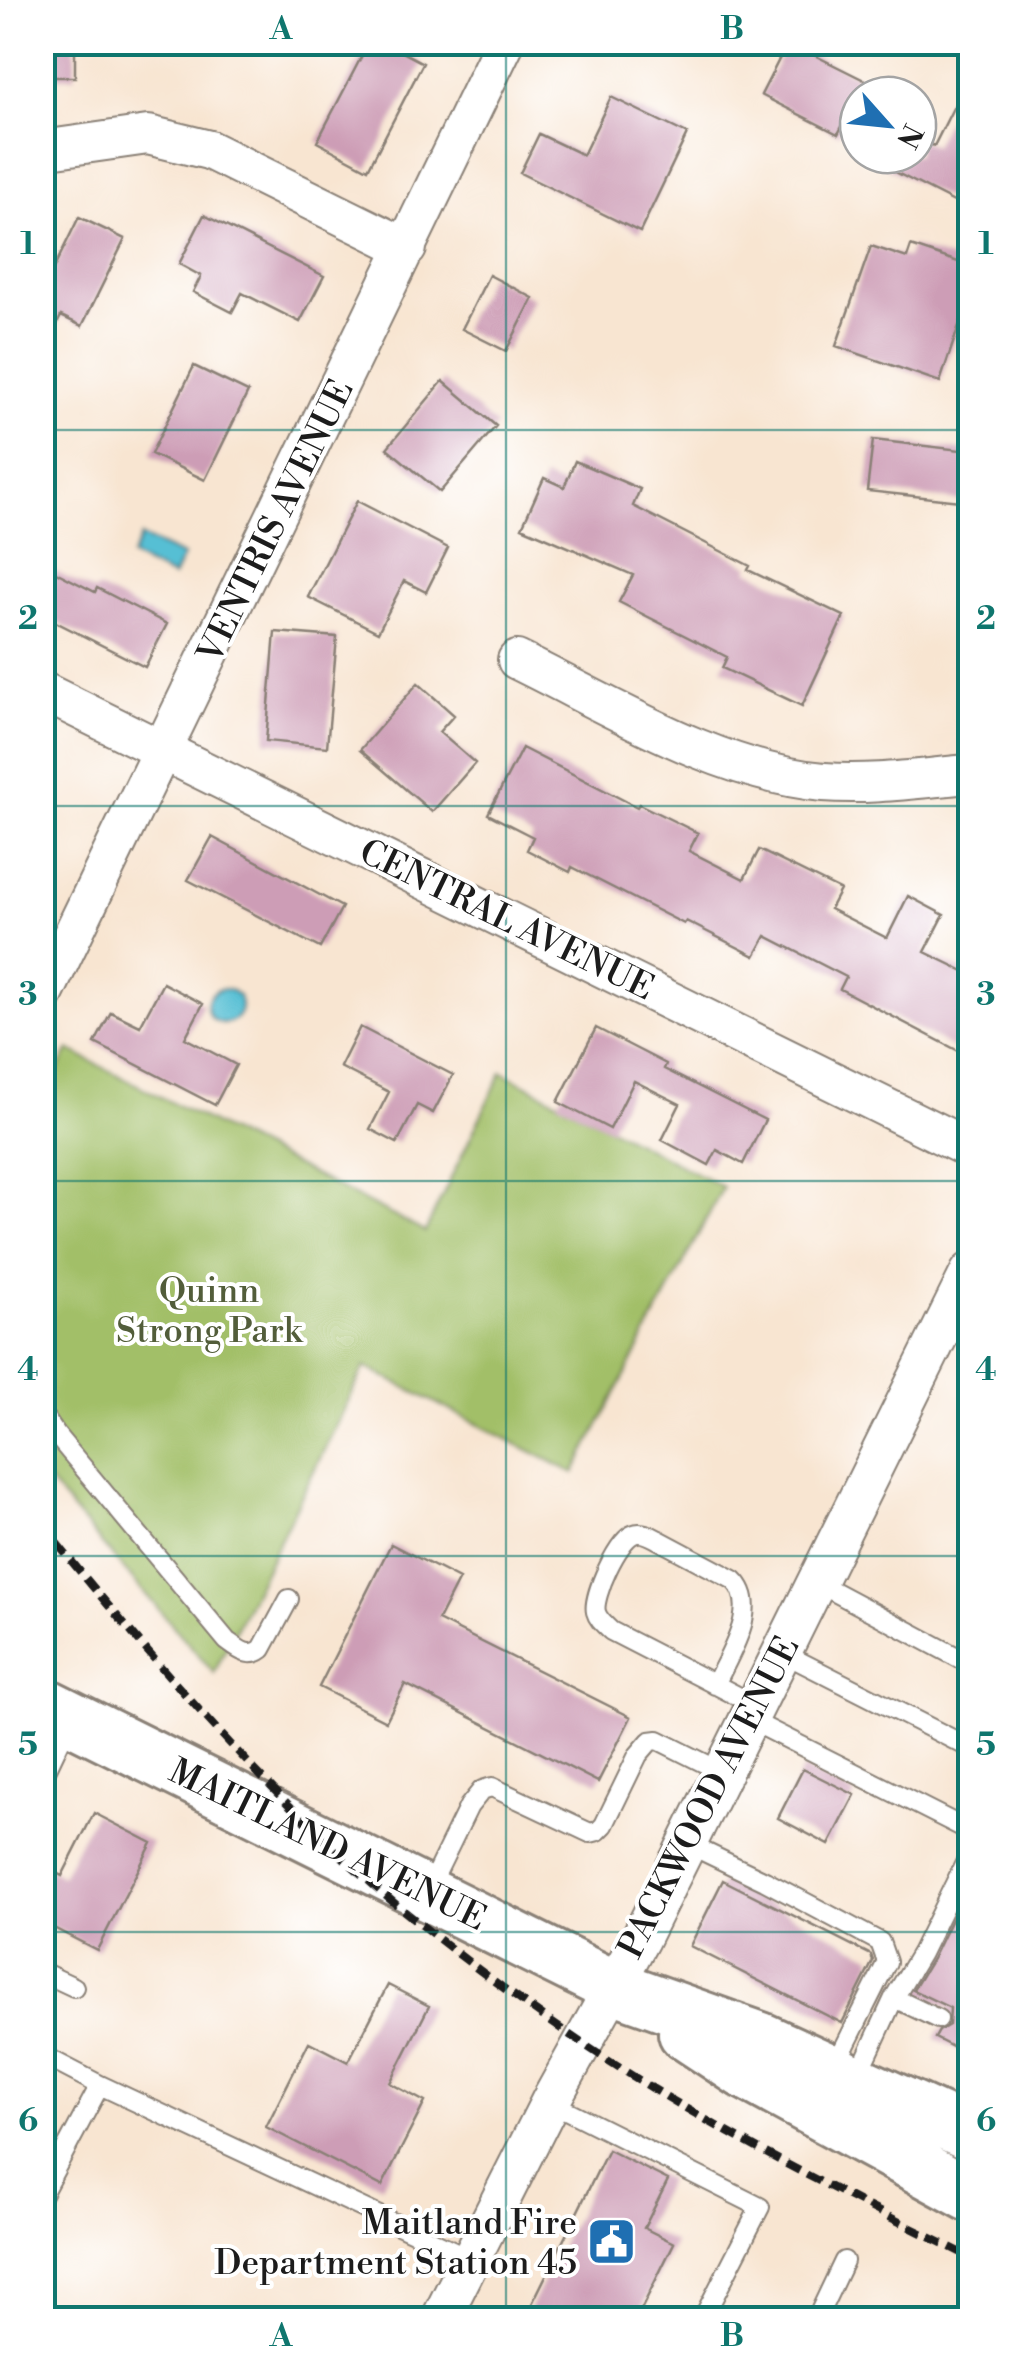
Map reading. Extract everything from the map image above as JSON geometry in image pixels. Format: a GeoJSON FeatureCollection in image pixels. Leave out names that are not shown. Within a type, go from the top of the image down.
{"type":"FeatureCollection","features":[{"type":"Feature","properties":{"kind":"main road","name":"MAITLAND AVENUE"},"geometry":{"type":"LineString","coordinates":[[57,1710],[612,1986],[761,2039],[970,2134]]}},
{"type":"Feature","properties":{"kind":"main road","name":"MAITLAND AVENUE"},"geometry":{"type":"LineString","coordinates":[[612,1986],[744,2072],[970,2195]]}},
{"type":"Feature","properties":{"kind":"street","name":"VENTRIS AVENUE"},"geometry":{"type":"LineString","coordinates":[[42,998],[505,42]]}},
{"type":"Feature","properties":{"kind":"street"},"geometry":{"type":"LineString","coordinates":[[42,150],[148,135],[209,150],[407,248]]}},
{"type":"Feature","properties":{"kind":"street"},"geometry":{"type":"LineString","coordinates":[[517,660],[705,753],[791,778],[862,783],[970,774]]}},
{"type":"Feature","properties":{"kind":"street","name":"CENTRAL AVENUE"},"geometry":{"type":"LineString","coordinates":[[42,691],[970,1148]]}},
{"type":"Feature","properties":{"kind":"street","name":"PACKWOOD AVENUE"},"geometry":{"type":"LineString","coordinates":[[440,2320],[550,2102],[640,1939],[970,1272]]}},
{"type":"Feature","properties":{"kind":"lane"},"geometry":{"type":"LineString","coordinates":[[42,1414],[128,1523],[227,1641],[240,1651],[256,1653],[262,1649],[289,1599]]}},
{"type":"Feature","properties":{"kind":"lane"},"geometry":{"type":"LineString","coordinates":[[715,1685],[740,1630],[746,1600],[742,1587],[657,1539],[634,1534],[623,1541],[596,1595],[595,1610],[600,1622],[715,1685],[751,1712],[968,1824]]}},
{"type":"Feature","properties":{"kind":"lane"},"geometry":{"type":"LineString","coordinates":[[816,1582],[970,1664]]}},
{"type":"Feature","properties":{"kind":"lane"},"geometry":{"type":"LineString","coordinates":[[781,1652],[970,1748]]}},
{"type":"Feature","properties":{"kind":"lane"},"geometry":{"type":"LineString","coordinates":[[42,1780],[57,1710]]}},
{"type":"Feature","properties":{"kind":"lane"},"geometry":{"type":"LineString","coordinates":[[426,1894],[469,1806],[482,1790],[492,1787],[590,1833],[598,1832],[604,1824],[638,1756],[650,1741],[658,1740],[722,1772]]}},
{"type":"Feature","properties":{"kind":"lane"},"geometry":{"type":"LineString","coordinates":[[686,1843],[880,1942],[886,1962],[844,2076]]}},
{"type":"Feature","properties":{"kind":"lane"},"geometry":{"type":"LineString","coordinates":[[844,2076],[920,1953],[970,1854]]}},
{"type":"Feature","properties":{"kind":"lane"},"geometry":{"type":"LineString","coordinates":[[42,1972],[74,1988]]}},
{"type":"Feature","properties":{"kind":"lane"},"geometry":{"type":"LineString","coordinates":[[894,1998],[938,2019]]}},
{"type":"Feature","properties":{"kind":"lane"},"geometry":{"type":"LineString","coordinates":[[42,2054],[472,2259]]}},
{"type":"Feature","properties":{"kind":"lane"},"geometry":{"type":"LineString","coordinates":[[42,2194],[100,2084]]}},
{"type":"Feature","properties":{"kind":"lane"},"geometry":{"type":"LineString","coordinates":[[550,2102],[760,2207],[702,2320]]}},
{"type":"Feature","properties":{"kind":"lane"},"geometry":{"type":"LineString","coordinates":[[816,2320],[844,2261]]}},
{"type":"Feature","properties":{"kind":"green space","name":"Quinn Strong Park"},"geometry":{"type":"Polygon","coordinates":[[[69,1050],[425,1232],[502,1072],[723,1187],[574,1473],[365,1367],[214,1673],[43,1476],[42,1098],[69,1050]]]}},
{"type":"Feature","properties":{"kind":"water"},"geometry":{"type":"Polygon","coordinates":[[[141,537],[183,556],[173,577],[131,557],[141,537]]]}},
{"type":"Feature","properties":{"kind":"water"},"geometry":{"type":"Polygon","coordinates":[[[224,989],[236,994],[241,1006],[236,1018],[224,1023],[212,1018],[207,1006],[212,994],[224,989]]]}},
{"type":"Feature","properties":{"kind":"building"},"geometry":{"type":"Polygon","coordinates":[[[42,42],[75,42],[75,77],[42,77],[42,42]]]}},
{"type":"Feature","properties":{"kind":"building"},"geometry":{"type":"Polygon","coordinates":[[[369,42],[383,42],[423,63],[368,169],[317,142],[369,42]]]}},
{"type":"Feature","properties":{"kind":"building"},"geometry":{"type":"Polygon","coordinates":[[[788,42],[854,75],[838,75],[838,134],[761,95],[788,42]]]}},
{"type":"Feature","properties":{"kind":"building"},"geometry":{"type":"Polygon","coordinates":[[[970,74],[970,179],[958,204],[901,175],[938,175],[938,138],[970,74]]]}},
{"type":"Feature","properties":{"kind":"building"},"geometry":{"type":"Polygon","coordinates":[[[611,97],[687,134],[640,232],[520,173],[539,134],[583,155],[611,97]]]}},
{"type":"Feature","properties":{"kind":"building"},"geometry":{"type":"Polygon","coordinates":[[[204,215],[324,276],[300,322],[242,293],[232,312],[193,292],[201,276],[179,264],[204,215]]]}},
{"type":"Feature","properties":{"kind":"building"},"geometry":{"type":"Polygon","coordinates":[[[79,217],[125,239],[82,326],[61,316],[42,355],[42,264],[53,270],[79,217]]]}},
{"type":"Feature","properties":{"kind":"building"},"geometry":{"type":"Polygon","coordinates":[[[871,246],[907,258],[911,246],[970,266],[970,293],[940,382],[836,346],[871,246]]]}},
{"type":"Feature","properties":{"kind":"building"},"geometry":{"type":"Polygon","coordinates":[[[489,275],[533,298],[506,351],[462,329],[489,275]]]}},
{"type":"Feature","properties":{"kind":"building"},"geometry":{"type":"Polygon","coordinates":[[[194,366],[248,392],[205,480],[151,454],[194,366]]]}},
{"type":"Feature","properties":{"kind":"building"},"geometry":{"type":"Polygon","coordinates":[[[443,381],[496,426],[440,492],[387,448],[443,381]]]}},
{"type":"Feature","properties":{"kind":"building"},"geometry":{"type":"Polygon","coordinates":[[[873,440],[970,451],[970,502],[867,491],[873,440]]]}},
{"type":"Feature","properties":{"kind":"building"},"geometry":{"type":"Polygon","coordinates":[[[575,461],[640,489],[633,506],[750,566],[748,570],[844,616],[802,706],[722,668],[727,657],[619,602],[633,575],[522,527],[544,478],[564,487],[575,461]]]}},
{"type":"Feature","properties":{"kind":"building"},"geometry":{"type":"Polygon","coordinates":[[[357,501],[448,548],[426,592],[404,581],[378,632],[308,597],[357,501]]]}},
{"type":"Feature","properties":{"kind":"building"},"geometry":{"type":"Polygon","coordinates":[[[42,565],[167,624],[145,667],[42,615],[42,565]]]}},
{"type":"Feature","properties":{"kind":"building"},"geometry":{"type":"Polygon","coordinates":[[[275,632],[337,637],[327,747],[266,741],[275,632]]]}},
{"type":"Feature","properties":{"kind":"building"},"geometry":{"type":"Polygon","coordinates":[[[418,683],[454,715],[439,732],[475,763],[432,812],[360,750],[418,683]]]}},
{"type":"Feature","properties":{"kind":"building"},"geometry":{"type":"Polygon","coordinates":[[[522,748],[637,807],[639,804],[698,833],[689,851],[744,879],[759,850],[840,890],[830,909],[887,938],[908,896],[944,915],[925,952],[970,974],[970,1057],[840,989],[846,977],[766,936],[755,956],[572,867],[570,872],[527,850],[533,837],[488,814],[522,748]]]}},
{"type":"Feature","properties":{"kind":"building"},"geometry":{"type":"Polygon","coordinates":[[[212,837],[342,907],[320,948],[188,880],[212,837]]]}},
{"type":"Feature","properties":{"kind":"building"},"geometry":{"type":"Polygon","coordinates":[[[163,983],[203,1004],[185,1038],[236,1065],[215,1105],[95,1043],[111,1012],[140,1026],[163,983]]]}},
{"type":"Feature","properties":{"kind":"building"},"geometry":{"type":"Polygon","coordinates":[[[360,1027],[453,1075],[433,1113],[417,1105],[397,1143],[370,1129],[389,1092],[340,1067],[360,1027]]]}},
{"type":"Feature","properties":{"kind":"building"},"geometry":{"type":"Polygon","coordinates":[[[596,1028],[666,1064],[664,1069],[765,1120],[743,1164],[717,1150],[709,1165],[662,1140],[680,1104],[634,1081],[610,1129],[558,1102],[596,1028]]]}},
{"type":"Feature","properties":{"kind":"building"},"geometry":{"type":"Polygon","coordinates":[[[391,1544],[459,1579],[438,1620],[631,1717],[598,1782],[405,1684],[386,1721],[319,1687],[391,1544]]]}},
{"type":"Feature","properties":{"kind":"building"},"geometry":{"type":"Polygon","coordinates":[[[803,1769],[855,1795],[829,1845],[778,1818],[803,1769]]]}},
{"type":"Feature","properties":{"kind":"building"},"geometry":{"type":"Polygon","coordinates":[[[94,1813],[152,1843],[97,1950],[42,1922],[42,1865],[62,1876],[94,1813]]]}},
{"type":"Feature","properties":{"kind":"building"},"geometry":{"type":"Polygon","coordinates":[[[723,1880],[871,1955],[873,1961],[842,2023],[690,1946],[723,1880]]]}},
{"type":"Feature","properties":{"kind":"building"},"geometry":{"type":"Polygon","coordinates":[[[970,1880],[970,2056],[935,2038],[949,2025],[950,2008],[913,1990],[970,1880]]]}},
{"type":"Feature","properties":{"kind":"building"},"geometry":{"type":"Polygon","coordinates":[[[388,1985],[429,2006],[390,2083],[425,2102],[382,2186],[266,2127],[309,2042],[348,2062],[388,1985]]]}},
{"type":"Feature","properties":{"kind":"building"},"geometry":{"type":"Polygon","coordinates":[[[608,2150],[668,2180],[644,2228],[674,2243],[636,2320],[524,2320],[608,2150]]]}},
{"type":"Feature","properties":{"kind":"railway"},"geometry":{"type":"LineString","coordinates":[[42,1525],[161,1667],[255,1770],[355,1869],[432,1933],[501,1986],[645,2084],[789,2165],[970,2257]]}},
{"type":"Feature","properties":{"kind":"place","name":"Maitland Fire Department Station 45"},"geometry":{"type":"Point","coordinates":[612,2242]}}]}
